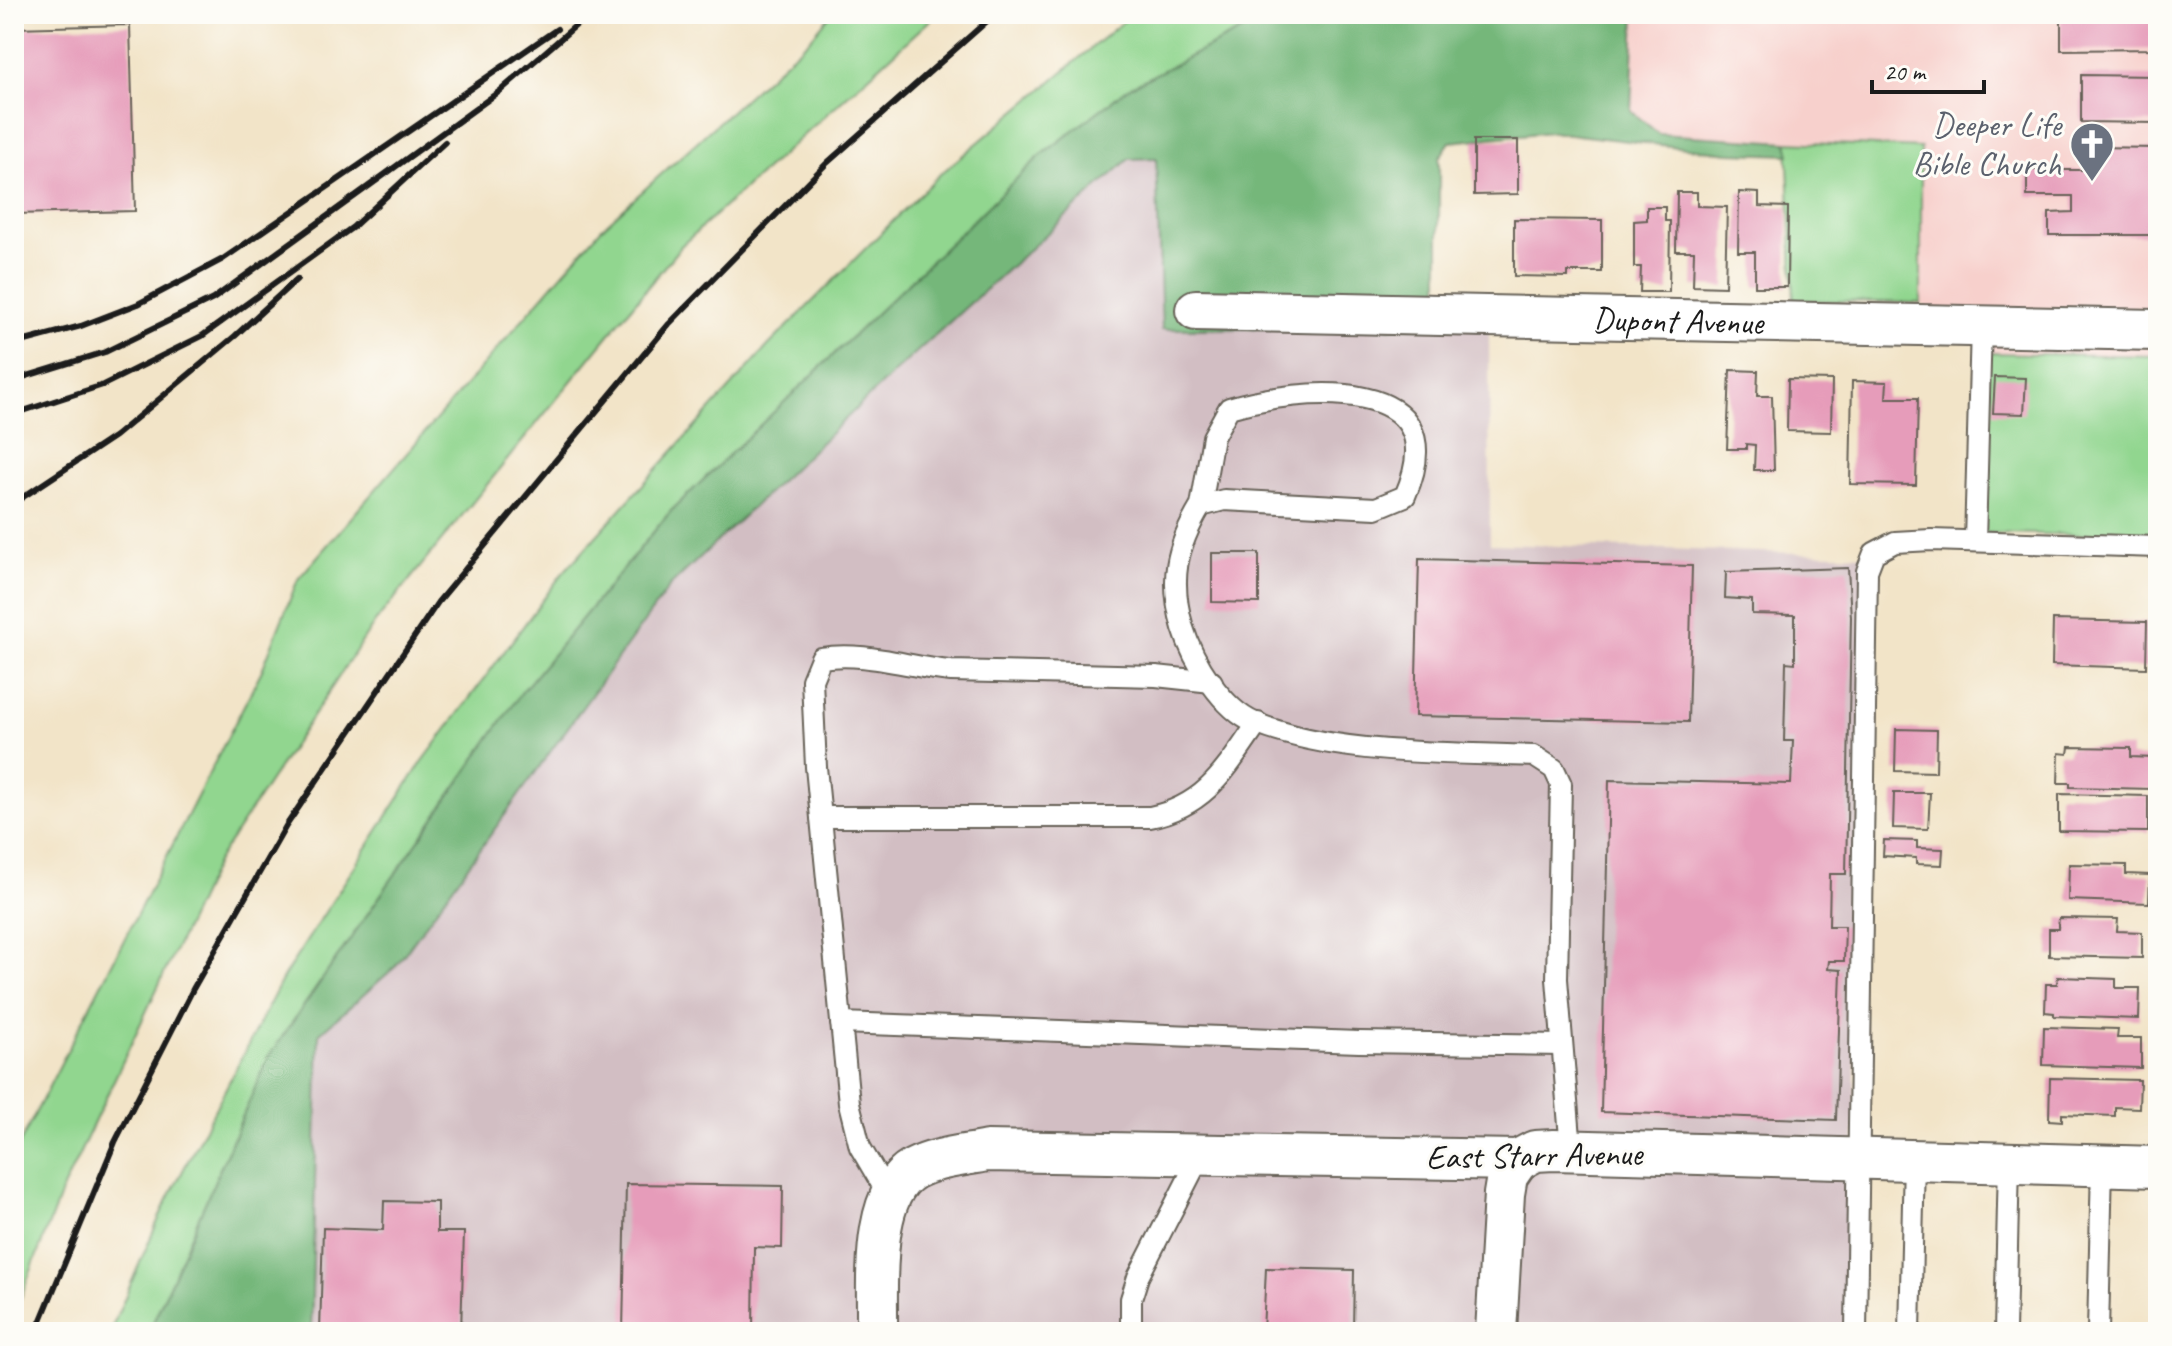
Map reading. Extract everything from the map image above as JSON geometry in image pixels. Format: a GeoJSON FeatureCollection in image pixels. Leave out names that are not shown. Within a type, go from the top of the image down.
{"type":"FeatureCollection","features":[{"type":"Feature","properties":{"kind":"street","name":"Dupont Avenue"},"geometry":{"type":"LineString","coordinates":[[1196,310],[2158,330]]}},
{"type":"Feature","properties":{"kind":"street","name":"East Starr Avenue"},"geometry":{"type":"LineString","coordinates":[[901,1184],[987,1151],[1518,1160],[1535,1151],[1571,1150],[2158,1167]]}},
{"type":"Feature","properties":{"kind":"street"},"geometry":{"type":"LineString","coordinates":[[1496,1332],[1504,1194],[1507,1176],[1518,1160]]}},
{"type":"Feature","properties":{"kind":"street"},"geometry":{"type":"LineString","coordinates":[[877,1332],[878,1250],[884,1205],[901,1184]]}},
{"type":"Feature","properties":{"kind":"lane"},"geometry":{"type":"LineString","coordinates":[[1975,541],[1981,326]]}},
{"type":"Feature","properties":{"kind":"lane"},"geometry":{"type":"LineString","coordinates":[[1201,506],[1224,500],[1376,508],[1405,496],[1415,473],[1413,433],[1401,411],[1373,398],[1319,395],[1254,401],[1229,408],[1213,437],[1201,506],[1183,536],[1175,575],[1176,597],[1189,647],[1224,699],[1258,723],[1374,749],[1534,756],[1554,769],[1561,784],[1557,979],[1571,1150]]}},
{"type":"Feature","properties":{"kind":"lane"},"geometry":{"type":"LineString","coordinates":[[1856,1332],[1867,571],[1874,553],[1895,542],[1975,541],[2158,547]]}},
{"type":"Feature","properties":{"kind":"lane"},"geometry":{"type":"LineString","coordinates":[[901,1184],[860,1147],[849,1103],[821,817],[812,680],[821,658],[850,654],[918,668],[951,671],[1156,676],[1212,682]]}},
{"type":"Feature","properties":{"kind":"lane"},"geometry":{"type":"LineString","coordinates":[[821,817],[1150,817],[1171,813],[1192,804],[1221,775],[1258,723]]}},
{"type":"Feature","properties":{"kind":"lane"},"geometry":{"type":"LineString","coordinates":[[841,1023],[1344,1042],[1562,1045]]}},
{"type":"Feature","properties":{"kind":"lane"},"geometry":{"type":"LineString","coordinates":[[1131,1332],[1131,1299],[1138,1277],[1201,1154]]}},
{"type":"Feature","properties":{"kind":"lane"},"geometry":{"type":"LineString","coordinates":[[1910,1332],[1914,1160]]}},
{"type":"Feature","properties":{"kind":"lane"},"geometry":{"type":"LineString","coordinates":[[2005,1332],[2009,1162]]}},
{"type":"Feature","properties":{"kind":"lane"},"geometry":{"type":"LineString","coordinates":[[2098,1332],[2102,1165]]}},
{"type":"Feature","properties":{"kind":"shaded area"},"geometry":{"type":"Polygon","coordinates":[[[1635,14],[2158,14],[2158,356],[1987,353],[1921,303],[1921,148],[1659,134],[1631,111],[1635,14]]]}},
{"type":"Feature","properties":{"kind":"shaded area"},"geometry":{"type":"Polygon","coordinates":[[[1129,158],[1156,158],[1489,325],[1490,544],[1863,555],[1851,1332],[311,1332],[319,1034],[395,967],[670,586],[899,368],[1129,158]]]}},
{"type":"Feature","properties":{"kind":"green space"},"geometry":{"type":"Polygon","coordinates":[[[831,14],[937,14],[681,246],[373,625],[217,861],[61,1193],[14,1315],[14,1155],[262,670],[298,579],[601,229],[811,38],[831,14]]]}},
{"type":"Feature","properties":{"kind":"green space"},"geometry":{"type":"Polygon","coordinates":[[[1132,14],[1274,14],[1130,87],[1039,157],[670,512],[521,693],[269,1056],[149,1332],[110,1332],[163,1209],[284,976],[420,765],[562,574],[769,345],[938,176],[1132,14]]]}},
{"type":"Feature","properties":{"kind":"green space"},"geometry":{"type":"Polygon","coordinates":[[[1274,14],[1635,14],[1631,111],[1659,134],[1787,142],[1790,155],[1729,153],[1551,132],[1450,142],[1439,158],[1439,301],[1430,327],[1162,329],[1156,158],[1129,159],[899,368],[670,586],[395,967],[319,1034],[311,1332],[149,1332],[269,1056],[521,693],[670,512],[1039,157],[1130,87],[1274,14]]]}},
{"type":"Feature","properties":{"kind":"green space"},"geometry":{"type":"Polygon","coordinates":[[[1787,142],[1921,148],[1921,303],[1794,300],[1787,142]]]}},
{"type":"Feature","properties":{"kind":"green space"},"geometry":{"type":"Polygon","coordinates":[[[1987,353],[2158,356],[2158,536],[1984,533],[1987,353]]]}},
{"type":"Feature","properties":{"kind":"building"},"geometry":{"type":"Polygon","coordinates":[[[2061,14],[2158,14],[2158,49],[2061,50],[2061,14]]]}},
{"type":"Feature","properties":{"kind":"building"},"geometry":{"type":"Polygon","coordinates":[[[130,25],[135,211],[14,214],[14,28],[130,25]]]}},
{"type":"Feature","properties":{"kind":"building"},"geometry":{"type":"Polygon","coordinates":[[[2081,75],[2158,76],[2158,123],[2081,122],[2081,75]]]}},
{"type":"Feature","properties":{"kind":"building"},"geometry":{"type":"Polygon","coordinates":[[[1474,140],[1518,140],[1518,194],[1474,195],[1474,140]]]}},
{"type":"Feature","properties":{"kind":"building","name":"Deeper Life Bible Church"},"geometry":{"type":"Polygon","coordinates":[[[2091,147],[2158,148],[2158,235],[2049,235],[2049,213],[2073,212],[2073,196],[2027,196],[2027,170],[2090,170],[2091,147]]]}},
{"type":"Feature","properties":{"kind":"building"},"geometry":{"type":"Polygon","coordinates":[[[1677,192],[1697,192],[1697,206],[1727,207],[1725,287],[1693,286],[1694,251],[1676,251],[1677,192]]]}},
{"type":"Feature","properties":{"kind":"building"},"geometry":{"type":"Polygon","coordinates":[[[1739,192],[1759,193],[1759,206],[1788,207],[1787,287],[1755,287],[1755,252],[1738,252],[1739,192]]]}},
{"type":"Feature","properties":{"kind":"building"},"geometry":{"type":"Polygon","coordinates":[[[1647,207],[1665,207],[1665,221],[1670,221],[1669,292],[1640,292],[1641,267],[1634,267],[1634,221],[1647,220],[1647,207]]]}},
{"type":"Feature","properties":{"kind":"building"},"geometry":{"type":"Polygon","coordinates":[[[1514,219],[1602,220],[1602,272],[1568,272],[1568,277],[1514,276],[1514,219]]]}},
{"type":"Feature","properties":{"kind":"building"},"geometry":{"type":"Polygon","coordinates":[[[1730,370],[1758,371],[1757,396],[1772,396],[1774,470],[1754,470],[1755,445],[1746,444],[1746,449],[1727,449],[1730,370]]]}},
{"type":"Feature","properties":{"kind":"building"},"geometry":{"type":"Polygon","coordinates":[[[1995,377],[2026,378],[2024,414],[1993,413],[1995,377]]]}},
{"type":"Feature","properties":{"kind":"building"},"geometry":{"type":"Polygon","coordinates":[[[1788,379],[1832,380],[1831,432],[1787,431],[1788,379]]]}},
{"type":"Feature","properties":{"kind":"building"},"geometry":{"type":"Polygon","coordinates":[[[1852,381],[1887,382],[1886,398],[1918,398],[1916,485],[1850,484],[1852,381]]]}},
{"type":"Feature","properties":{"kind":"building"},"geometry":{"type":"Polygon","coordinates":[[[1212,553],[1259,553],[1259,603],[1212,602],[1212,553]]]}},
{"type":"Feature","properties":{"kind":"building"},"geometry":{"type":"Polygon","coordinates":[[[1419,559],[1692,566],[1688,722],[1415,716],[1419,559]]]}},
{"type":"Feature","properties":{"kind":"building"},"geometry":{"type":"Polygon","coordinates":[[[1848,568],[1851,617],[1846,874],[1830,874],[1829,926],[1845,926],[1844,961],[1829,961],[1828,969],[1841,970],[1836,1120],[1601,1112],[1609,780],[1791,784],[1793,741],[1784,741],[1786,662],[1795,663],[1795,615],[1752,614],[1752,600],[1725,598],[1726,572],[1848,568]]]}},
{"type":"Feature","properties":{"kind":"building"},"geometry":{"type":"Polygon","coordinates":[[[2053,620],[2147,622],[2146,668],[2052,665],[2053,620]]]}},
{"type":"Feature","properties":{"kind":"building"},"geometry":{"type":"Polygon","coordinates":[[[1896,729],[1937,730],[1936,772],[1895,771],[1896,729]]]}},
{"type":"Feature","properties":{"kind":"building"},"geometry":{"type":"Polygon","coordinates":[[[2069,747],[2131,748],[2131,757],[2154,758],[2153,789],[2070,787],[2070,783],[2058,783],[2059,753],[2068,754],[2069,747]]]}},
{"type":"Feature","properties":{"kind":"building"},"geometry":{"type":"Polygon","coordinates":[[[1894,793],[1930,793],[1928,829],[1893,828],[1894,793]]]}},
{"type":"Feature","properties":{"kind":"building"},"geometry":{"type":"Polygon","coordinates":[[[2059,794],[2148,796],[2148,832],[2059,831],[2059,794]]]}},
{"type":"Feature","properties":{"kind":"building"},"geometry":{"type":"Polygon","coordinates":[[[1884,840],[1917,841],[1917,848],[1943,849],[1942,865],[1916,864],[1916,858],[1883,856],[1884,840]]]}},
{"type":"Feature","properties":{"kind":"building"},"geometry":{"type":"Polygon","coordinates":[[[2069,864],[2126,865],[2126,874],[2150,875],[2149,903],[2068,900],[2069,864]]]}},
{"type":"Feature","properties":{"kind":"building"},"geometry":{"type":"Polygon","coordinates":[[[2059,918],[2118,919],[2117,931],[2142,932],[2142,958],[2049,956],[2049,929],[2058,929],[2059,918]]]}},
{"type":"Feature","properties":{"kind":"building"},"geometry":{"type":"Polygon","coordinates":[[[2058,977],[2116,979],[2116,988],[2140,988],[2139,1019],[2054,1016],[2054,1013],[2045,1012],[2046,984],[2057,984],[2058,977]]]}},
{"type":"Feature","properties":{"kind":"building"},"geometry":{"type":"Polygon","coordinates":[[[2044,1027],[2118,1029],[2117,1038],[2141,1038],[2141,1068],[2043,1065],[2044,1027]]]}},
{"type":"Feature","properties":{"kind":"building"},"geometry":{"type":"Polygon","coordinates":[[[2050,1078],[2140,1080],[2139,1108],[2115,1107],[2115,1116],[2062,1114],[2062,1121],[2049,1120],[2050,1078]]]}},
{"type":"Feature","properties":{"kind":"building"},"geometry":{"type":"Polygon","coordinates":[[[626,1184],[783,1186],[782,1248],[754,1247],[753,1332],[623,1332],[626,1184]]]}},
{"type":"Feature","properties":{"kind":"building"},"geometry":{"type":"Polygon","coordinates":[[[384,1201],[437,1202],[437,1232],[464,1232],[461,1332],[320,1332],[323,1228],[383,1230],[384,1201]]]}},
{"type":"Feature","properties":{"kind":"building"},"geometry":{"type":"Polygon","coordinates":[[[1266,1268],[1354,1270],[1353,1332],[1263,1332],[1266,1268]]]}},
{"type":"Feature","properties":{"kind":"railway"},"geometry":{"type":"LineString","coordinates":[[14,380],[105,352],[213,299],[500,91],[589,14]]}},
{"type":"Feature","properties":{"kind":"railway"},"geometry":{"type":"LineString","coordinates":[[36,1332],[115,1142],[193,989],[286,826],[438,602],[669,324],[827,163],[995,14]]}},
{"type":"Feature","properties":{"kind":"railway"},"geometry":{"type":"LineString","coordinates":[[14,344],[81,326],[138,304],[223,259],[557,29]]}},
{"type":"Feature","properties":{"kind":"railway"},"geometry":{"type":"LineString","coordinates":[[14,414],[103,385],[202,336],[353,227],[445,142]]}},
{"type":"Feature","properties":{"kind":"railway"},"geometry":{"type":"LineString","coordinates":[[14,503],[115,436],[235,336],[297,279]]}},
{"type":"Feature","properties":{"kind":"place","name":"Deeper Life Bible Church"},"geometry":{"type":"Point","coordinates":[2092,183]}}]}
